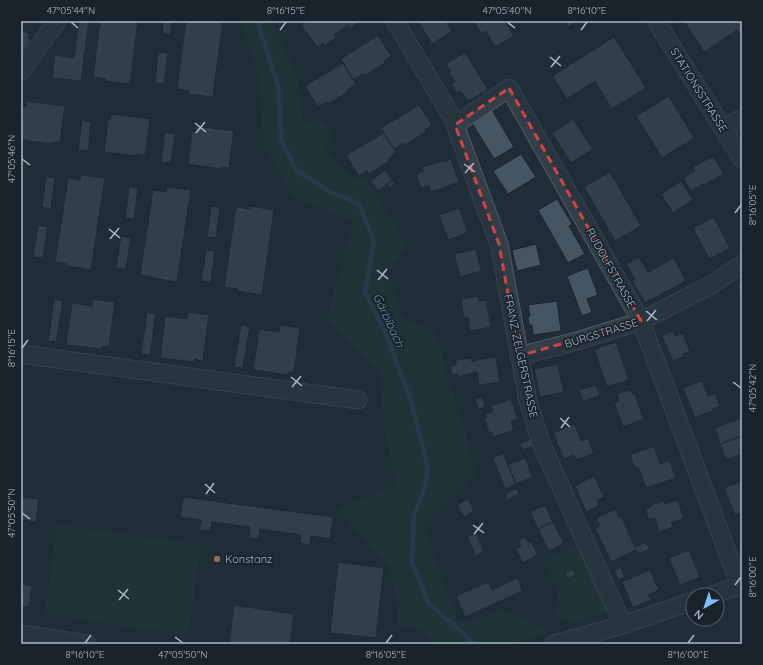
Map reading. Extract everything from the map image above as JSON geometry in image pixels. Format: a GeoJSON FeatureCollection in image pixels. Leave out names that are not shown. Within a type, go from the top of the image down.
{"type":"FeatureCollection","features":[{"type":"Feature","properties":{"kind":"street"},"geometry":{"type":"LineString","coordinates":[[21,71],[57,21]]}},
{"type":"Feature","properties":{"kind":"street","name":"FRANZ-ZELGERSTRASSE"},"geometry":{"type":"LineString","coordinates":[[395,21],[454,121],[499,244],[528,401],[541,443],[623,624]]}},
{"type":"Feature","properties":{"kind":"street","name":"STATIONSSTRASSE"},"geometry":{"type":"LineString","coordinates":[[656,21],[742,159]]}},
{"type":"Feature","properties":{"kind":"street","name":"RUDOLFSTRASSE"},"geometry":{"type":"LineString","coordinates":[[454,121],[509,88],[641,321],[741,585]]}},
{"type":"Feature","properties":{"kind":"street"},"geometry":{"type":"LineString","coordinates":[[723,129],[742,118]]}},
{"type":"Feature","properties":{"kind":"street","name":"BURGSTRASSE"},"geometry":{"type":"LineString","coordinates":[[519,356],[577,341],[641,321],[711,285],[742,264]]}},
{"type":"Feature","properties":{"kind":"street"},"geometry":{"type":"LineString","coordinates":[[21,354],[358,400]]}},
{"type":"Feature","properties":{"kind":"street"},"geometry":{"type":"LineString","coordinates":[[725,591],[741,585]]}},
{"type":"Feature","properties":{"kind":"street"},"geometry":{"type":"LineString","coordinates":[[554,644],[623,624],[685,604]]}},
{"type":"Feature","properties":{"kind":"street"},"geometry":{"type":"LineString","coordinates":[[21,634],[88,644]]}},
{"type":"Feature","properties":{"kind":"highlighted area"},"geometry":{"type":"Polygon","coordinates":[[[509,88],[641,321],[519,356],[499,244],[455,125],[509,88]]]}},
{"type":"Feature","properties":{"kind":"green space"},"geometry":{"type":"Polygon","coordinates":[[[240,21],[273,21],[298,77],[303,124],[318,118],[334,133],[325,149],[350,175],[367,181],[408,247],[387,272],[402,317],[435,332],[477,473],[423,525],[458,620],[466,623],[502,610],[550,632],[515,644],[434,644],[421,629],[398,625],[398,608],[390,569],[337,509],[373,495],[396,482],[384,428],[380,374],[327,319],[353,221],[293,196],[264,148],[259,82],[240,21]]]}},
{"type":"Feature","properties":{"kind":"green space"},"geometry":{"type":"Polygon","coordinates":[[[57,524],[201,545],[188,635],[45,614],[57,524]]]}},
{"type":"Feature","properties":{"kind":"green space"},"geometry":{"type":"Polygon","coordinates":[[[579,544],[610,611],[577,621],[554,617],[559,593],[543,561],[579,544]]]}},
{"type":"Feature","properties":{"kind":"building"},"geometry":{"type":"Polygon","coordinates":[[[79,21],[89,21],[81,81],[52,78],[55,55],[74,58],[79,21]]]}},
{"type":"Feature","properties":{"kind":"building"},"geometry":{"type":"Polygon","coordinates":[[[100,21],[138,21],[130,84],[106,81],[106,79],[93,77],[100,21]]]}},
{"type":"Feature","properties":{"kind":"building"},"geometry":{"type":"Polygon","coordinates":[[[163,21],[172,21],[170,35],[162,33],[163,21]]]}},
{"type":"Feature","properties":{"kind":"building"},"geometry":{"type":"Polygon","coordinates":[[[186,21],[223,21],[213,97],[188,94],[189,91],[177,89],[186,21]]]}},
{"type":"Feature","properties":{"kind":"building"},"geometry":{"type":"Polygon","coordinates":[[[307,21],[361,21],[350,29],[348,25],[334,35],[336,38],[324,46],[323,43],[317,47],[301,25],[307,21]]]}},
{"type":"Feature","properties":{"kind":"building"},"geometry":{"type":"Polygon","coordinates":[[[418,21],[446,21],[452,31],[432,44],[418,21]]]}},
{"type":"Feature","properties":{"kind":"building"},"geometry":{"type":"Polygon","coordinates":[[[474,21],[505,21],[514,36],[495,47],[486,31],[481,34],[474,21]]]}},
{"type":"Feature","properties":{"kind":"building"},"geometry":{"type":"Polygon","coordinates":[[[565,21],[578,21],[568,27],[565,21]]]}},
{"type":"Feature","properties":{"kind":"building"},"geometry":{"type":"Polygon","coordinates":[[[684,21],[742,21],[742,31],[739,33],[737,30],[704,52],[684,21]]]}},
{"type":"Feature","properties":{"kind":"building"},"geometry":{"type":"Polygon","coordinates":[[[21,29],[30,35],[28,38],[31,40],[21,55],[21,29]]]}},
{"type":"Feature","properties":{"kind":"building"},"geometry":{"type":"Polygon","coordinates":[[[378,35],[391,56],[384,61],[385,63],[364,76],[363,74],[353,80],[341,59],[378,35]]]}},
{"type":"Feature","properties":{"kind":"building"},"geometry":{"type":"Polygon","coordinates":[[[614,37],[646,88],[612,109],[595,81],[567,99],[552,76],[614,37]]]}},
{"type":"Feature","properties":{"kind":"building"},"geometry":{"type":"Polygon","coordinates":[[[158,52],[168,53],[164,84],[155,83],[158,52]]]}},
{"type":"Feature","properties":{"kind":"building"},"geometry":{"type":"Polygon","coordinates":[[[465,52],[488,90],[468,101],[460,91],[457,93],[451,84],[455,82],[449,73],[451,72],[446,64],[465,52]]]}},
{"type":"Feature","properties":{"kind":"building"},"geometry":{"type":"Polygon","coordinates":[[[343,63],[356,84],[347,90],[348,92],[328,104],[326,102],[318,107],[305,86],[343,63]]]}},
{"type":"Feature","properties":{"kind":"building"},"geometry":{"type":"Polygon","coordinates":[[[669,96],[694,138],[662,158],[636,116],[669,96]]]}},
{"type":"Feature","properties":{"kind":"building"},"geometry":{"type":"Polygon","coordinates":[[[26,101],[65,106],[60,143],[52,142],[52,144],[21,140],[23,106],[26,107],[26,101]]]}},
{"type":"Feature","properties":{"kind":"building"},"geometry":{"type":"Polygon","coordinates":[[[419,105],[432,125],[425,130],[426,132],[405,145],[404,143],[394,149],[381,128],[419,105]]]}},
{"type":"Feature","properties":{"kind":"building"},"geometry":{"type":"Polygon","coordinates":[[[492,110],[514,147],[494,159],[472,123],[492,110]]]}},
{"type":"Feature","properties":{"kind":"building"},"geometry":{"type":"Polygon","coordinates":[[[111,114],[150,119],[145,156],[137,154],[137,156],[104,152],[108,119],[110,119],[111,114]]]}},
{"type":"Feature","properties":{"kind":"building"},"geometry":{"type":"Polygon","coordinates":[[[573,119],[593,149],[571,163],[552,133],[573,119]]]}},
{"type":"Feature","properties":{"kind":"building"},"geometry":{"type":"Polygon","coordinates":[[[82,120],[91,122],[88,151],[78,150],[82,120]]]}},
{"type":"Feature","properties":{"kind":"building"},"geometry":{"type":"Polygon","coordinates":[[[196,126],[234,131],[229,168],[222,167],[221,169],[188,164],[192,131],[195,131],[196,126]]]}},
{"type":"Feature","properties":{"kind":"building"},"geometry":{"type":"Polygon","coordinates":[[[165,132],[175,134],[171,163],[161,162],[165,132]]]}},
{"type":"Feature","properties":{"kind":"building"},"geometry":{"type":"Polygon","coordinates":[[[384,133],[396,153],[388,159],[389,161],[369,174],[367,171],[359,176],[346,155],[384,133]]]}},
{"type":"Feature","properties":{"kind":"building"},"geometry":{"type":"Polygon","coordinates":[[[521,154],[536,177],[508,194],[493,171],[521,154]]]}},
{"type":"Feature","properties":{"kind":"building"},"geometry":{"type":"Polygon","coordinates":[[[713,156],[724,174],[691,191],[683,178],[695,171],[693,167],[713,156]]]}},
{"type":"Feature","properties":{"kind":"building"},"geometry":{"type":"Polygon","coordinates":[[[451,159],[459,182],[431,192],[429,186],[421,188],[416,174],[424,171],[422,167],[451,159]]]}},
{"type":"Feature","properties":{"kind":"building"},"geometry":{"type":"Polygon","coordinates":[[[385,170],[392,180],[378,191],[371,181],[385,170]]]}},
{"type":"Feature","properties":{"kind":"building"},"geometry":{"type":"Polygon","coordinates":[[[610,172],[641,226],[615,241],[584,187],[610,172]]]}},
{"type":"Feature","properties":{"kind":"building"},"geometry":{"type":"Polygon","coordinates":[[[81,175],[105,178],[91,270],[67,266],[67,264],[55,262],[68,178],[80,180],[81,175]]]}},
{"type":"Feature","properties":{"kind":"building"},"geometry":{"type":"Polygon","coordinates":[[[46,176],[55,178],[51,209],[42,207],[46,176]]]}},
{"type":"Feature","properties":{"kind":"building"},"geometry":{"type":"Polygon","coordinates":[[[392,181],[395,184],[390,188],[387,184],[392,181]]]}},
{"type":"Feature","properties":{"kind":"building"},"geometry":{"type":"Polygon","coordinates":[[[681,181],[693,200],[673,213],[661,194],[681,181]]]}},
{"type":"Feature","properties":{"kind":"building"},"geometry":{"type":"Polygon","coordinates":[[[129,187],[138,188],[134,219],[125,218],[129,187]]]}},
{"type":"Feature","properties":{"kind":"building"},"geometry":{"type":"Polygon","coordinates":[[[166,187],[191,190],[177,282],[140,275],[153,190],[166,192],[166,187]]]}},
{"type":"Feature","properties":{"kind":"building"},"geometry":{"type":"Polygon","coordinates":[[[557,199],[572,224],[569,226],[585,254],[568,263],[538,210],[557,199]]]}},
{"type":"Feature","properties":{"kind":"building"},"geometry":{"type":"Polygon","coordinates":[[[211,206],[220,207],[216,238],[207,237],[211,206]]]}},
{"type":"Feature","properties":{"kind":"building"},"geometry":{"type":"Polygon","coordinates":[[[250,206],[274,210],[262,295],[237,291],[237,289],[224,287],[236,207],[250,209],[250,206]]]}},
{"type":"Feature","properties":{"kind":"building"},"geometry":{"type":"Polygon","coordinates":[[[459,208],[468,232],[448,240],[439,215],[459,208]]]}},
{"type":"Feature","properties":{"kind":"building"},"geometry":{"type":"Polygon","coordinates":[[[714,217],[730,248],[709,259],[693,228],[714,217]]]}},
{"type":"Feature","properties":{"kind":"building"},"geometry":{"type":"Polygon","coordinates":[[[38,225],[48,227],[43,258],[33,257],[38,225]]]}},
{"type":"Feature","properties":{"kind":"building"},"geometry":{"type":"Polygon","coordinates":[[[121,236],[131,238],[126,269],[116,268],[121,236]]]}},
{"type":"Feature","properties":{"kind":"building"},"geometry":{"type":"Polygon","coordinates":[[[536,244],[541,265],[517,271],[512,250],[536,244]]]}},
{"type":"Feature","properties":{"kind":"building"},"geometry":{"type":"Polygon","coordinates":[[[476,249],[481,271],[460,277],[454,254],[476,249]]]}},
{"type":"Feature","properties":{"kind":"building"},"geometry":{"type":"Polygon","coordinates":[[[206,250],[215,251],[211,283],[201,281],[206,250]]]}},
{"type":"Feature","properties":{"kind":"building"},"geometry":{"type":"Polygon","coordinates":[[[639,257],[648,272],[674,258],[686,281],[645,303],[632,280],[635,279],[626,264],[639,257]]]}},
{"type":"Feature","properties":{"kind":"building"},"geometry":{"type":"Polygon","coordinates":[[[588,268],[598,295],[587,299],[592,312],[582,316],[567,276],[588,268]]]}},
{"type":"Feature","properties":{"kind":"building"},"geometry":{"type":"Polygon","coordinates":[[[742,281],[742,296],[737,284],[742,281]]]}},
{"type":"Feature","properties":{"kind":"building"},"geometry":{"type":"Polygon","coordinates":[[[478,296],[479,301],[486,300],[491,327],[470,331],[468,317],[464,318],[461,299],[478,296]]]}},
{"type":"Feature","properties":{"kind":"building"},"geometry":{"type":"Polygon","coordinates":[[[54,299],[63,301],[56,342],[48,341],[54,299]]]}},
{"type":"Feature","properties":{"kind":"building"},"geometry":{"type":"Polygon","coordinates":[[[93,299],[115,302],[109,347],[102,346],[102,349],[66,345],[72,303],[92,306],[93,299]]]}},
{"type":"Feature","properties":{"kind":"building"},"geometry":{"type":"Polygon","coordinates":[[[557,301],[561,331],[533,335],[532,325],[529,325],[528,317],[530,316],[528,305],[557,301]]]}},
{"type":"Feature","properties":{"kind":"building"},"geometry":{"type":"Polygon","coordinates":[[[147,312],[156,314],[150,355],[141,354],[147,312]]]}},
{"type":"Feature","properties":{"kind":"building"},"geometry":{"type":"Polygon","coordinates":[[[188,312],[209,315],[203,361],[195,359],[195,362],[160,358],[165,316],[187,319],[188,312]]]}},
{"type":"Feature","properties":{"kind":"building"},"geometry":{"type":"Polygon","coordinates":[[[241,325],[250,327],[243,368],[234,367],[241,325]]]}},
{"type":"Feature","properties":{"kind":"building"},"geometry":{"type":"Polygon","coordinates":[[[280,325],[300,328],[294,372],[289,372],[288,375],[253,370],[259,329],[279,332],[280,325]]]}},
{"type":"Feature","properties":{"kind":"building"},"geometry":{"type":"Polygon","coordinates":[[[673,331],[675,336],[683,333],[690,352],[683,354],[684,356],[673,361],[662,336],[673,331]]]}},
{"type":"Feature","properties":{"kind":"building"},"geometry":{"type":"Polygon","coordinates":[[[616,342],[629,380],[607,387],[594,349],[616,342]]]}},
{"type":"Feature","properties":{"kind":"building"},"geometry":{"type":"Polygon","coordinates":[[[496,357],[500,382],[479,385],[477,372],[458,377],[458,374],[452,375],[450,366],[456,365],[456,360],[471,358],[472,362],[476,361],[475,360],[496,357]]]}},
{"type":"Feature","properties":{"kind":"building"},"geometry":{"type":"Polygon","coordinates":[[[558,364],[564,392],[540,397],[534,369],[558,364]]]}},
{"type":"Feature","properties":{"kind":"building"},"geometry":{"type":"Polygon","coordinates":[[[702,381],[708,396],[715,393],[720,406],[695,418],[683,388],[702,381]]]}},
{"type":"Feature","properties":{"kind":"building"},"geometry":{"type":"Polygon","coordinates":[[[596,385],[600,396],[583,401],[579,390],[596,385]]]}},
{"type":"Feature","properties":{"kind":"building"},"geometry":{"type":"Polygon","coordinates":[[[630,390],[633,395],[635,394],[644,419],[623,427],[614,403],[619,401],[617,394],[630,390]]]}},
{"type":"Feature","properties":{"kind":"building"},"geometry":{"type":"Polygon","coordinates":[[[483,397],[485,407],[478,409],[475,399],[483,397]]]}},
{"type":"Feature","properties":{"kind":"building"},"geometry":{"type":"Polygon","coordinates":[[[511,399],[518,419],[511,421],[514,430],[493,437],[492,432],[489,433],[484,418],[487,417],[485,414],[493,412],[491,406],[511,399]]]}},
{"type":"Feature","properties":{"kind":"building"},"geometry":{"type":"Polygon","coordinates":[[[742,418],[742,436],[720,444],[715,428],[742,418]]]}},
{"type":"Feature","properties":{"kind":"building"},"geometry":{"type":"Polygon","coordinates":[[[575,424],[581,441],[588,438],[594,453],[576,460],[574,455],[564,459],[553,433],[575,424]]]}},
{"type":"Feature","properties":{"kind":"building"},"geometry":{"type":"Polygon","coordinates":[[[742,436],[742,454],[726,460],[720,444],[742,436]]]}},
{"type":"Feature","properties":{"kind":"building"},"geometry":{"type":"Polygon","coordinates":[[[531,439],[534,446],[522,450],[519,444],[531,439]]]}},
{"type":"Feature","properties":{"kind":"building"},"geometry":{"type":"Polygon","coordinates":[[[654,446],[660,464],[669,460],[676,478],[646,488],[638,467],[635,468],[630,455],[654,446]]]}},
{"type":"Feature","properties":{"kind":"building"},"geometry":{"type":"Polygon","coordinates":[[[503,453],[516,484],[505,489],[493,458],[503,453]]]}},
{"type":"Feature","properties":{"kind":"building"},"geometry":{"type":"Polygon","coordinates":[[[525,458],[533,477],[516,484],[508,465],[525,458]]]}},
{"type":"Feature","properties":{"kind":"building"},"geometry":{"type":"Polygon","coordinates":[[[594,476],[604,497],[597,500],[599,506],[586,512],[575,486],[594,476]]]}},
{"type":"Feature","properties":{"kind":"building"},"geometry":{"type":"Polygon","coordinates":[[[742,481],[742,512],[735,515],[724,488],[742,481]]]}},
{"type":"Feature","properties":{"kind":"building"},"geometry":{"type":"Polygon","coordinates":[[[516,488],[519,494],[508,500],[505,494],[516,488]]]}},
{"type":"Feature","properties":{"kind":"building"},"geometry":{"type":"Polygon","coordinates":[[[21,497],[39,499],[36,522],[21,520],[21,497]]]}},
{"type":"Feature","properties":{"kind":"building"},"geometry":{"type":"Polygon","coordinates":[[[183,497],[333,517],[330,539],[311,536],[310,545],[300,543],[301,535],[260,529],[259,539],[249,538],[250,527],[212,522],[211,531],[199,530],[201,520],[180,517],[183,497]]]}},
{"type":"Feature","properties":{"kind":"building"},"geometry":{"type":"Polygon","coordinates":[[[468,499],[474,511],[464,517],[457,505],[468,499]]]}},
{"type":"Feature","properties":{"kind":"building"},"geometry":{"type":"Polygon","coordinates":[[[678,500],[684,519],[671,523],[673,527],[659,532],[655,518],[649,520],[645,509],[651,507],[650,505],[664,501],[665,504],[678,500]]]}},
{"type":"Feature","properties":{"kind":"building"},"geometry":{"type":"Polygon","coordinates":[[[545,505],[553,522],[538,529],[530,512],[545,505]]]}},
{"type":"Feature","properties":{"kind":"building"},"geometry":{"type":"Polygon","coordinates":[[[616,509],[619,517],[621,516],[635,547],[646,542],[650,549],[638,554],[636,550],[611,562],[595,528],[600,526],[596,518],[616,509]]]}},
{"type":"Feature","properties":{"kind":"building"},"geometry":{"type":"Polygon","coordinates":[[[553,522],[564,543],[549,551],[538,529],[553,522]]]}},
{"type":"Feature","properties":{"kind":"building"},"geometry":{"type":"Polygon","coordinates":[[[476,533],[484,552],[476,556],[467,537],[476,533]]]}},
{"type":"Feature","properties":{"kind":"building"},"geometry":{"type":"Polygon","coordinates":[[[525,537],[528,543],[531,541],[538,555],[523,563],[516,549],[521,546],[518,540],[525,537]]]}},
{"type":"Feature","properties":{"kind":"building"},"geometry":{"type":"Polygon","coordinates":[[[689,550],[700,577],[680,585],[669,558],[689,550]]]}},
{"type":"Feature","properties":{"kind":"building"},"geometry":{"type":"Polygon","coordinates":[[[338,562],[384,568],[376,638],[330,633],[338,562]]]}},
{"type":"Feature","properties":{"kind":"building"},"geometry":{"type":"Polygon","coordinates":[[[621,567],[625,577],[618,580],[614,570],[621,567]]]}},
{"type":"Feature","properties":{"kind":"building"},"geometry":{"type":"Polygon","coordinates":[[[573,569],[576,575],[567,579],[565,573],[573,569]]]}},
{"type":"Feature","properties":{"kind":"building"},"geometry":{"type":"Polygon","coordinates":[[[650,570],[659,590],[648,595],[651,600],[633,608],[622,582],[650,570]]]}},
{"type":"Feature","properties":{"kind":"building"},"geometry":{"type":"Polygon","coordinates":[[[517,578],[523,591],[465,617],[456,596],[488,582],[492,590],[517,578]]]}},
{"type":"Feature","properties":{"kind":"building"},"geometry":{"type":"Polygon","coordinates":[[[21,579],[23,584],[32,586],[29,607],[21,606],[21,579]]]}},
{"type":"Feature","properties":{"kind":"building"},"geometry":{"type":"Polygon","coordinates":[[[234,605],[294,614],[290,644],[229,644],[234,605]]]}},
{"type":"Feature","properties":{"kind":"waterway","name":"Gärbibach"},"geometry":{"type":"LineString","coordinates":[[257,21],[279,89],[281,140],[297,171],[331,192],[359,204],[374,241],[365,293],[385,331],[411,401],[428,468],[424,490],[414,514],[412,562],[428,602],[474,644]]}},
{"type":"Feature","properties":{"kind":"place","name":"Konstanz"},"geometry":{"type":"Point","coordinates":[217,559]}}]}
